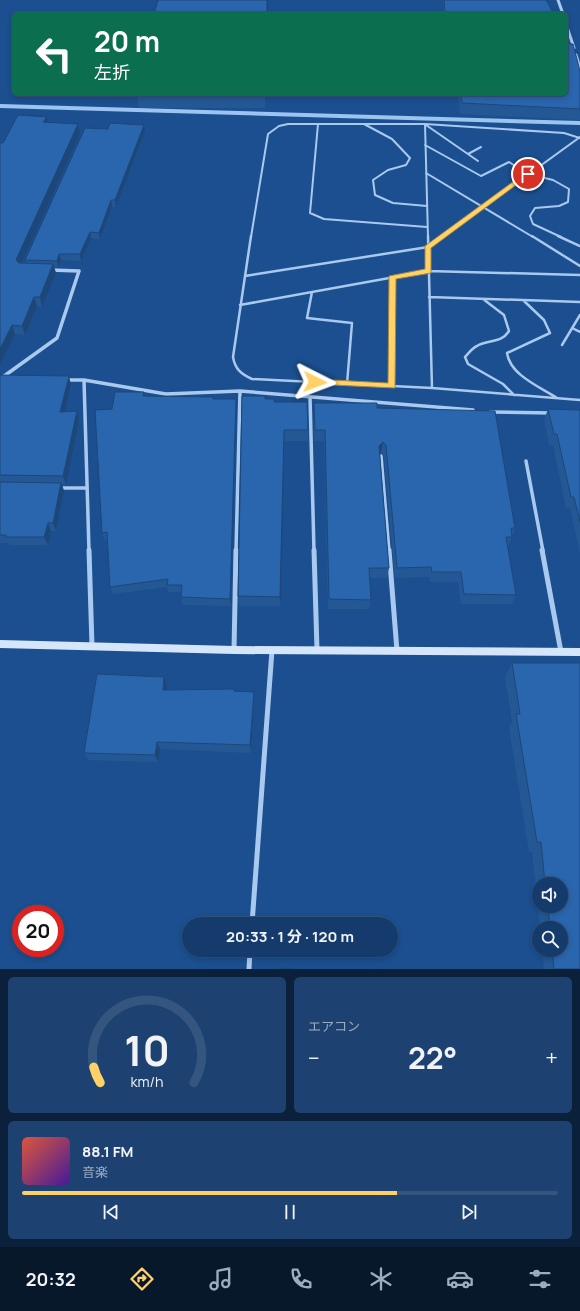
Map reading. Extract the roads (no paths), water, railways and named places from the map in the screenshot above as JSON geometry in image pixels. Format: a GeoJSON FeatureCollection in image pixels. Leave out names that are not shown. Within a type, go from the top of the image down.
{"type":"FeatureCollection","features":[{"type":"Feature","properties":{"kind":"street"},"geometry":{"type":"LineString","coordinates":[[558,0],[562,12]]}},
{"type":"Feature","properties":{"kind":"street"},"geometry":{"type":"LineString","coordinates":[[568,30],[580,68]]}},
{"type":"Feature","properties":{"kind":"street"},"geometry":{"type":"LineString","coordinates":[[0,380],[57,338],[79,272],[44,270]]}},
{"type":"Feature","properties":{"kind":"street"},"geometry":{"type":"LineString","coordinates":[[0,380],[8,381]]}},
{"type":"Feature","properties":{"kind":"street"},"geometry":{"type":"LineString","coordinates":[[61,380],[84,380],[166,394],[240,391],[475,411]]}},
{"type":"Feature","properties":{"kind":"street"},"geometry":{"type":"LineString","coordinates":[[84,380],[92,646]]}},
{"type":"Feature","properties":{"kind":"street"},"geometry":{"type":"LineString","coordinates":[[234,650],[240,391]]}},
{"type":"Feature","properties":{"kind":"street"},"geometry":{"type":"LineString","coordinates":[[310,397],[317,650]]}},
{"type":"Feature","properties":{"kind":"street"},"geometry":{"type":"LineString","coordinates":[[483,411],[558,413]]}},
{"type":"Feature","properties":{"kind":"street"},"geometry":{"type":"LineString","coordinates":[[381,456],[397,651]]}},
{"type":"Feature","properties":{"kind":"street"},"geometry":{"type":"LineString","coordinates":[[526,461],[561,652]]}},
{"type":"Feature","properties":{"kind":"street"},"geometry":{"type":"LineString","coordinates":[[56,488],[87,488]]}},
{"type":"Feature","properties":{"kind":"street"},"geometry":{"type":"LineString","coordinates":[[0,644],[234,650],[580,652]]}},
{"type":"Feature","properties":{"kind":"street"},"geometry":{"type":"LineString","coordinates":[[253,917],[272,650]]}},
{"type":"Feature","properties":{"kind":"street"},"geometry":{"type":"LineString","coordinates":[[249,969],[250,957]]}},
{"type":"Feature","properties":{"kind":"lane"},"geometry":{"type":"LineString","coordinates":[[580,137],[564,133],[424,124],[288,124],[279,126],[268,134],[260,174],[233,357],[235,366],[242,374],[252,378],[432,388],[580,400]]}},
{"type":"Feature","properties":{"kind":"lane"},"geometry":{"type":"LineString","coordinates":[[318,124],[310,214],[324,219],[427,227]]}},
{"type":"Feature","properties":{"kind":"lane"},"geometry":{"type":"LineString","coordinates":[[363,124],[392,139],[410,158],[406,165],[393,168],[378,175],[373,180],[375,195],[393,203],[427,206]]}},
{"type":"Feature","properties":{"kind":"lane"},"geometry":{"type":"LineString","coordinates":[[424,124],[432,388]]}},
{"type":"Feature","properties":{"kind":"lane"},"geometry":{"type":"LineString","coordinates":[[424,124],[478,161]]}},
{"type":"Feature","properties":{"kind":"lane"},"geometry":{"type":"LineString","coordinates":[[245,276],[428,248],[580,137]]}},
{"type":"Feature","properties":{"kind":"lane"},"geometry":{"type":"LineString","coordinates":[[425,144],[481,176],[509,162],[528,174],[552,180],[570,189],[568,202],[559,206],[535,208],[530,216],[533,224],[580,246]]}},
{"type":"Feature","properties":{"kind":"lane"},"geometry":{"type":"LineString","coordinates":[[468,154],[481,147]]}},
{"type":"Feature","properties":{"kind":"lane"},"geometry":{"type":"LineString","coordinates":[[426,173],[484,206],[580,266]]}},
{"type":"Feature","properties":{"kind":"lane"},"geometry":{"type":"LineString","coordinates":[[240,305],[428,271],[580,275]]}},
{"type":"Feature","properties":{"kind":"lane"},"geometry":{"type":"LineString","coordinates":[[392,278],[392,386]]}},
{"type":"Feature","properties":{"kind":"lane"},"geometry":{"type":"LineString","coordinates":[[312,292],[307,318],[352,323],[347,384]]}},
{"type":"Feature","properties":{"kind":"lane"},"geometry":{"type":"LineString","coordinates":[[429,298],[580,302]]}},
{"type":"Feature","properties":{"kind":"lane"},"geometry":{"type":"LineString","coordinates":[[483,299],[504,315],[510,331],[507,336],[498,342],[477,345],[465,357],[468,364],[503,384],[514,395]]}},
{"type":"Feature","properties":{"kind":"lane"},"geometry":{"type":"LineString","coordinates":[[524,300],[547,322],[551,328],[550,333],[538,340],[518,346],[507,353],[508,361],[514,370],[557,398]]}},
{"type":"Feature","properties":{"kind":"lane"},"geometry":{"type":"LineString","coordinates":[[562,345],[580,315]]}},
{"type":"Feature","properties":{"kind":"lane"},"geometry":{"type":"LineString","coordinates":[[572,328],[580,332]]}},
{"type":"Feature","properties":{"kind":"waterway"},"geometry":{"type":"LineString","coordinates":[[0,106],[580,123]]}}]}
